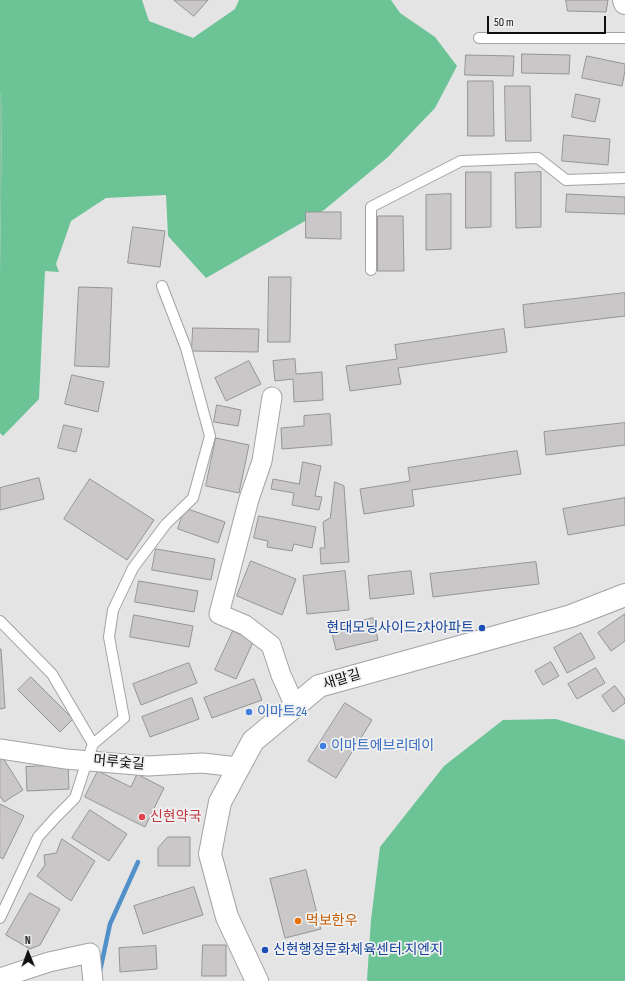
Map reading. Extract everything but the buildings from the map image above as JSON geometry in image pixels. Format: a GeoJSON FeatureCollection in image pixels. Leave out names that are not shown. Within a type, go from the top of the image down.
{"type":"FeatureCollection","features":[{"type":"Feature","properties":{"kind":"street"},"geometry":{"type":"LineString","coordinates":[[272,397],[262,461],[249,499],[219,614],[245,625],[271,645],[281,675],[295,706]]}},
{"type":"Feature","properties":{"kind":"street","name":"새말길"},"geometry":{"type":"LineString","coordinates":[[257,981],[227,917],[210,854],[220,802],[253,741],[320,686],[571,616],[625,595]]}},
{"type":"Feature","properties":{"kind":"street","name":"머루숯길"},"geometry":{"type":"LineString","coordinates":[[0,749],[35,755],[90,752],[148,766],[202,763],[238,767]]}},
{"type":"Feature","properties":{"kind":"street"},"geometry":{"type":"LineString","coordinates":[[0,978],[49,962],[90,953],[93,981]]}},
{"type":"Feature","properties":{"kind":"lane"},"geometry":{"type":"LineString","coordinates":[[479,38],[625,38]]}},
{"type":"Feature","properties":{"kind":"lane"},"geometry":{"type":"LineString","coordinates":[[371,270],[371,207],[461,162],[538,158],[566,180],[625,178]]}},
{"type":"Feature","properties":{"kind":"lane"},"geometry":{"type":"LineString","coordinates":[[0,918],[38,837],[75,798],[90,752],[124,718],[109,637],[113,610],[133,568],[166,524],[193,498],[210,436],[186,348],[162,286]]}},
{"type":"Feature","properties":{"kind":"lane","name":"머루숯길"},"geometry":{"type":"LineString","coordinates":[[0,621],[52,674],[90,752]]}},
{"type":"Feature","properties":{"kind":"green space"},"geometry":{"type":"Polygon","coordinates":[[[0,0],[142,0],[149,21],[193,38],[235,9],[239,0],[391,0],[400,13],[435,37],[457,66],[435,108],[388,157],[324,210],[206,278],[168,236],[166,195],[106,198],[71,221],[56,264],[59,272],[45,271],[39,399],[3,436],[0,433],[2,110],[0,92],[0,0]]]}},
{"type":"Feature","properties":{"kind":"green space"},"geometry":{"type":"Polygon","coordinates":[[[0,92],[2,110],[0,274],[0,92]]]}},
{"type":"Feature","properties":{"kind":"green space"},"geometry":{"type":"Polygon","coordinates":[[[556,719],[625,740],[625,981],[367,980],[371,920],[380,847],[444,766],[503,720],[556,719]]]}},
{"type":"Feature","properties":{"kind":"waterway"},"geometry":{"type":"LineString","coordinates":[[100,971],[110,924],[138,862]]}},
{"type":"Feature","properties":{"kind":"place","name":"현대모닝사이드2차아파트"},"geometry":{"type":"Point","coordinates":[482,628]}},
{"type":"Feature","properties":{"kind":"place","name":"이마트24"},"geometry":{"type":"Point","coordinates":[249,712]}},
{"type":"Feature","properties":{"kind":"place","name":"이마트에브리데이"},"geometry":{"type":"Point","coordinates":[323,746]}},
{"type":"Feature","properties":{"kind":"place","name":"신현약국"},"geometry":{"type":"Point","coordinates":[142,817]}},
{"type":"Feature","properties":{"kind":"place","name":"먹보한우"},"geometry":{"type":"Point","coordinates":[298,921]}},
{"type":"Feature","properties":{"kind":"place","name":"신현행정문화체육센터.지엔지"},"geometry":{"type":"Point","coordinates":[265,950]}}]}
